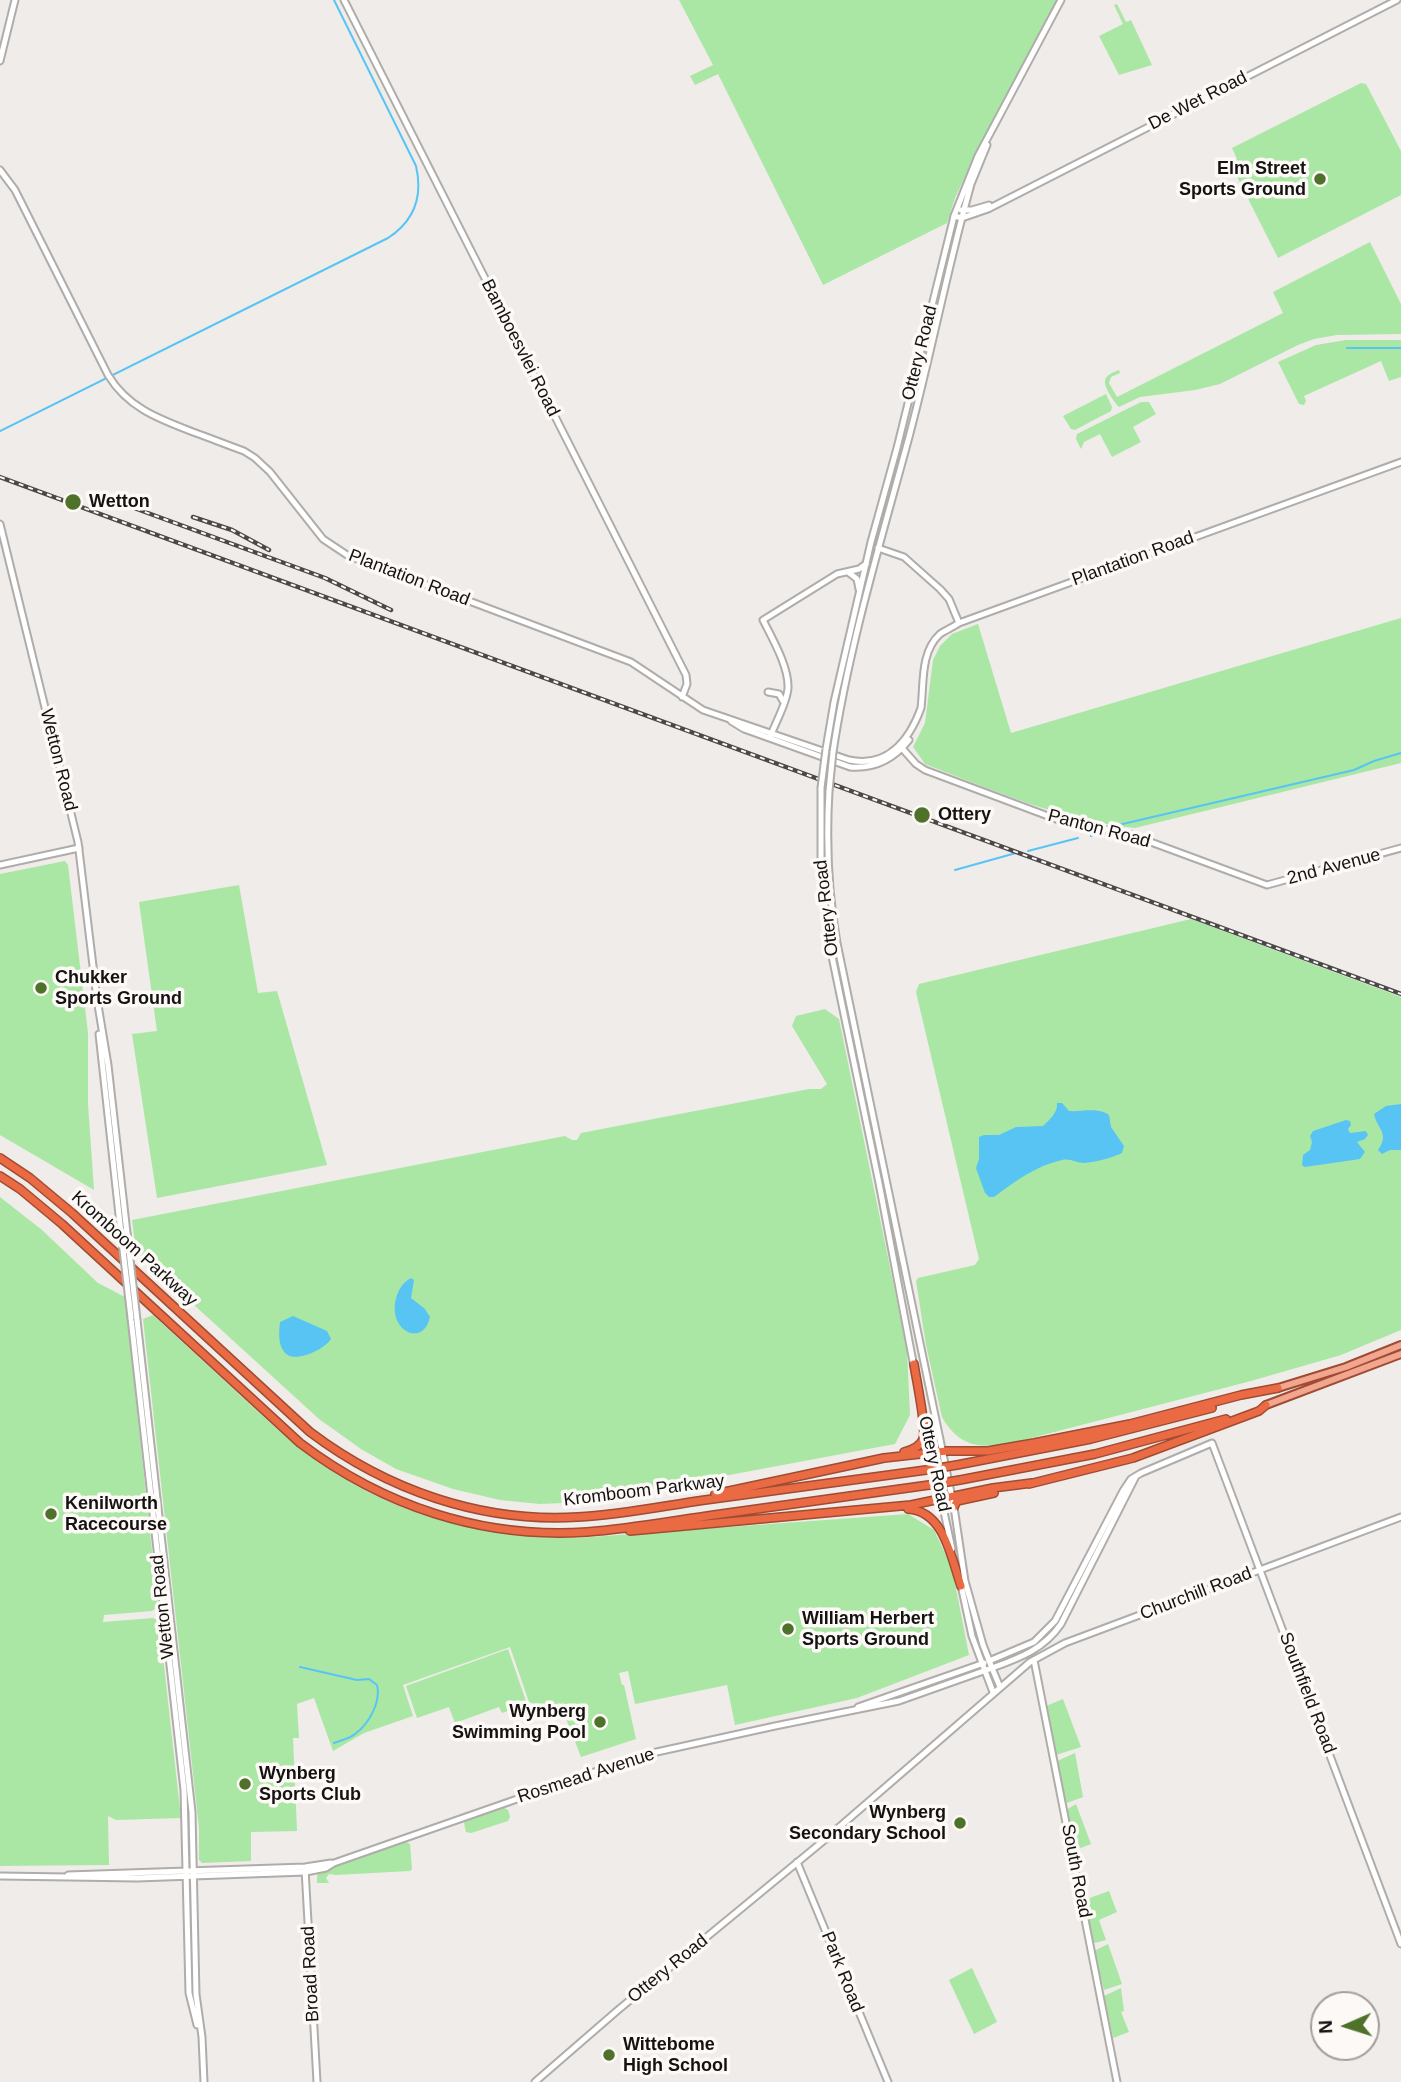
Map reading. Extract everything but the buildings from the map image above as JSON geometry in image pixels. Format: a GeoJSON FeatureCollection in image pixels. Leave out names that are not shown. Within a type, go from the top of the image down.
{"type":"FeatureCollection","features":[{"type":"Feature","properties":{"kind":"highway","name":"Kromboom Parkway"},"geometry":{"type":"LineString","coordinates":[[0,1158],[30,1178],[72,1213],[310,1432],[375,1474],[445,1502],[480,1510],[510,1515],[579,1517],[926,1470],[1018,1455],[1106,1436],[1278,1388]]}},
{"type":"Feature","properties":{"kind":"highway","name":"Kromboom Parkway"},"geometry":{"type":"LineString","coordinates":[[0,1176],[62,1223],[290,1435],[315,1454],[349,1477],[415,1508],[465,1523],[531,1533],[602,1531],[929,1485],[1111,1451],[1190,1430],[1266,1405]]}},
{"type":"Feature","properties":{"kind":"highway"},"geometry":{"type":"LineString","coordinates":[[653,1507],[884,1458],[914,1449],[923,1439],[924,1433],[914,1364]]}},
{"type":"Feature","properties":{"kind":"highway"},"geometry":{"type":"LineString","coordinates":[[884,1458],[988,1451],[1034,1443],[1130,1424],[1278,1388]]}},
{"type":"Feature","properties":{"kind":"highway"},"geometry":{"type":"LineString","coordinates":[[954,1507],[957,1502],[1133,1458],[1259,1411],[1266,1405]]}},
{"type":"Feature","properties":{"kind":"highway"},"geometry":{"type":"LineString","coordinates":[[602,1531],[618,1533],[891,1508],[1032,1483]]}},
{"type":"Feature","properties":{"kind":"highway"},"geometry":{"type":"LineString","coordinates":[[891,1508],[916,1509],[932,1518],[947,1546],[961,1586]]}},
{"type":"Feature","properties":{"kind":"main road"},"geometry":{"type":"LineString","coordinates":[[1278,1388],[1346,1367],[1401,1345]]}},
{"type":"Feature","properties":{"kind":"main road"},"geometry":{"type":"LineString","coordinates":[[1266,1405],[1401,1354]]}},
{"type":"Feature","properties":{"kind":"street"},"geometry":{"type":"LineString","coordinates":[[0,61],[15,0]]}},
{"type":"Feature","properties":{"kind":"street","name":"Bamboesvlei Road"},"geometry":{"type":"LineString","coordinates":[[344,0],[686,675],[687,684],[682,697]]}},
{"type":"Feature","properties":{"kind":"street","name":"Ottery Road"},"geometry":{"type":"LineString","coordinates":[[993,1692],[972,1636],[940,1499],[875,1160],[828,937],[821,870],[821,788],[826,749],[866,564],[954,216],[960,209],[993,129],[1061,0]]}},
{"type":"Feature","properties":{"kind":"street","name":"De Wet Road"},"geometry":{"type":"LineString","coordinates":[[962,218],[984,211],[1397,0]]}},
{"type":"Feature","properties":{"kind":"street","name":"Plantation Road"},"geometry":{"type":"LineString","coordinates":[[0,170],[15,190],[108,375],[122,394],[136,407],[156,418],[255,458],[276,479],[312,528],[330,545],[347,555],[631,662],[703,710],[744,729],[856,768],[884,762],[911,738],[919,721],[927,654],[942,633],[960,623],[1401,462]]}},
{"type":"Feature","properties":{"kind":"street","name":"De Wet Road"},"geometry":{"type":"LineString","coordinates":[[960,209],[976,209],[999,202]]}},
{"type":"Feature","properties":{"kind":"street","name":"Ottery Road"},"geometry":{"type":"LineString","coordinates":[[535,2082],[1000,1687],[989,1661],[965,1581],[954,1507],[837,943],[828,858],[829,791],[840,712],[878,548],[909,435],[962,218],[960,209]]}},
{"type":"Feature","properties":{"kind":"street"},"geometry":{"type":"LineString","coordinates":[[954,216],[962,218]]}},
{"type":"Feature","properties":{"kind":"street","name":"Wetton Road"},"geometry":{"type":"LineString","coordinates":[[0,524],[79,848],[97,999],[108,1065],[124,1233],[192,1812],[190,1874],[204,2082]]}},
{"type":"Feature","properties":{"kind":"street"},"geometry":{"type":"LineString","coordinates":[[878,548],[900,554],[908,560],[945,594],[960,623]]}},
{"type":"Feature","properties":{"kind":"street"},"geometry":{"type":"LineString","coordinates":[[770,736],[788,689],[776,647],[762,620],[837,574],[859,569],[866,564]]}},
{"type":"Feature","properties":{"kind":"street"},"geometry":{"type":"LineString","coordinates":[[845,571],[854,575],[860,591]]}},
{"type":"Feature","properties":{"kind":"street"},"geometry":{"type":"LineString","coordinates":[[942,633],[952,621],[953,609]]}},
{"type":"Feature","properties":{"kind":"street"},"geometry":{"type":"LineString","coordinates":[[768,692],[780,695],[783,704]]}},
{"type":"Feature","properties":{"kind":"street","name":"Plantation Road"},"geometry":{"type":"LineString","coordinates":[[900,747],[914,726],[921,708]]}},
{"type":"Feature","properties":{"kind":"street"},"geometry":{"type":"LineString","coordinates":[[910,757],[908,749],[911,738]]}},
{"type":"Feature","properties":{"kind":"street","name":"Panton Road"},"geometry":{"type":"LineString","coordinates":[[900,747],[925,770],[1064,822],[1129,834],[1267,885]]}},
{"type":"Feature","properties":{"kind":"street"},"geometry":{"type":"LineString","coordinates":[[0,865],[79,848]]}},
{"type":"Feature","properties":{"kind":"street","name":"2nd Avenue"},"geometry":{"type":"LineString","coordinates":[[1267,885],[1401,848]]}},
{"type":"Feature","properties":{"kind":"street"},"geometry":{"type":"LineString","coordinates":[[1253,888],[1254,880]]}},
{"type":"Feature","properties":{"kind":"street","name":"Southfield Road"},"geometry":{"type":"LineString","coordinates":[[1136,1476],[1212,1443],[1401,1944]]}},
{"type":"Feature","properties":{"kind":"street","name":"Rosmead Avenue"},"geometry":{"type":"LineString","coordinates":[[0,1876],[73,1878],[326,1868],[643,1755],[899,1701],[985,1671],[1034,1651],[1058,1628],[1136,1476]]}},
{"type":"Feature","properties":{"kind":"street","name":"Rosmead Avenue"},"geometry":{"type":"LineString","coordinates":[[845,1711],[982,1664],[1034,1642],[1055,1621],[1124,1490],[1136,1476]]}},
{"type":"Feature","properties":{"kind":"street","name":"Churchill Road"},"geometry":{"type":"LineString","coordinates":[[1000,1687],[1034,1660],[1065,1643],[1401,1517]]}},
{"type":"Feature","properties":{"kind":"street","name":"South Road"},"geometry":{"type":"LineString","coordinates":[[1034,1660],[1118,2082]]}},
{"type":"Feature","properties":{"kind":"street","name":"Park Road"},"geometry":{"type":"LineString","coordinates":[[797,1862],[888,2082]]}},
{"type":"Feature","properties":{"kind":"street","name":"Broad Road"},"geometry":{"type":"LineString","coordinates":[[305,1870],[317,2082]]}},
{"type":"Feature","properties":{"kind":"green space"},"geometry":{"type":"Polygon","coordinates":[[[679,0],[1057,0],[973,160],[955,198],[947,223],[823,285],[718,74],[695,85],[690,76],[713,65],[679,0]]]}},
{"type":"Feature","properties":{"kind":"green space"},"geometry":{"type":"Polygon","coordinates":[[[1117,4],[1126,22],[1131,20],[1152,65],[1119,75],[1099,36],[1123,24],[1114,5],[1117,4]]]}},
{"type":"Feature","properties":{"kind":"green space","name":"Elm Street Sports Ground"},"geometry":{"type":"Polygon","coordinates":[[[1361,83],[1366,84],[1401,151],[1401,195],[1278,258],[1230,163],[1237,159],[1232,148],[1361,83]]]}},
{"type":"Feature","properties":{"kind":"green space"},"geometry":{"type":"Polygon","coordinates":[[[1370,242],[1401,304],[1401,334],[1337,335],[1314,339],[1220,384],[1140,397],[1119,407],[1110,395],[1105,381],[1110,374],[1119,370],[1120,373],[1111,377],[1109,383],[1117,397],[1283,313],[1273,292],[1370,242]]]}},
{"type":"Feature","properties":{"kind":"green space"},"geometry":{"type":"Polygon","coordinates":[[[1346,340],[1401,340],[1401,377],[1389,381],[1381,361],[1304,396],[1304,405],[1299,404],[1278,362],[1316,345],[1346,340]]]}},
{"type":"Feature","properties":{"kind":"green space"},"geometry":{"type":"Polygon","coordinates":[[[1106,394],[1111,411],[1075,430],[1071,429],[1063,416],[1106,394]]]}},
{"type":"Feature","properties":{"kind":"green space"},"geometry":{"type":"Polygon","coordinates":[[[1141,402],[1149,402],[1156,414],[1133,427],[1141,442],[1112,457],[1100,434],[1084,442],[1081,449],[1076,439],[1077,434],[1141,402]]]}},
{"type":"Feature","properties":{"kind":"green space"},"geometry":{"type":"Polygon","coordinates":[[[1401,618],[1401,763],[1135,828],[1081,819],[1002,794],[925,764],[913,747],[925,723],[933,660],[940,646],[952,634],[978,624],[1011,733],[1401,618]]]}},
{"type":"Feature","properties":{"kind":"green space","name":"Chukker Sports Ground"},"geometry":{"type":"Polygon","coordinates":[[[65,861],[68,865],[88,1033],[88,1104],[94,1190],[0,1135],[0,874],[65,861]]]}},
{"type":"Feature","properties":{"kind":"green space"},"geometry":{"type":"Polygon","coordinates":[[[239,885],[258,993],[277,991],[327,1165],[157,1198],[132,1034],[157,1031],[139,902],[239,885]]]}},
{"type":"Feature","properties":{"kind":"green space"},"geometry":{"type":"Polygon","coordinates":[[[1191,919],[1401,997],[1401,1330],[1341,1355],[1012,1443],[990,1446],[963,1440],[942,1417],[926,1345],[916,1281],[918,1278],[975,1265],[979,1259],[916,992],[919,984],[1191,919]]]}},
{"type":"Feature","properties":{"kind":"green space"},"geometry":{"type":"Polygon","coordinates":[[[825,1009],[839,1019],[907,1350],[910,1415],[895,1444],[585,1502],[540,1504],[500,1500],[453,1489],[396,1469],[361,1449],[319,1419],[136,1252],[132,1220],[565,1136],[577,1140],[581,1133],[809,1089],[821,1089],[827,1084],[792,1026],[796,1016],[825,1009]]]}},
{"type":"Feature","properties":{"kind":"green space","name":"Kenilworth Racecourse"},"geometry":{"type":"Polygon","coordinates":[[[0,1197],[42,1230],[98,1283],[125,1297],[158,1607],[152,1611],[104,1615],[103,1622],[153,1618],[159,1621],[181,1818],[116,1820],[108,1816],[109,1865],[0,1866],[0,1197]]]}},
{"type":"Feature","properties":{"kind":"green space"},"geometry":{"type":"Polygon","coordinates":[[[153,1315],[303,1451],[366,1491],[432,1518],[503,1533],[577,1538],[908,1514],[934,1530],[952,1568],[969,1655],[857,1698],[735,1725],[727,1685],[635,1704],[628,1671],[619,1673],[636,1739],[581,1757],[560,1703],[535,1710],[529,1702],[510,1647],[403,1685],[413,1716],[364,1733],[333,1751],[314,1698],[297,1704],[299,1738],[293,1738],[297,1831],[251,1832],[251,1861],[202,1863],[199,1860],[199,1828],[143,1319],[153,1315]]]}},
{"type":"Feature","properties":{"kind":"green space"},"geometry":{"type":"Polygon","coordinates":[[[508,1649],[527,1704],[502,1713],[499,1707],[455,1723],[449,1707],[417,1718],[406,1686],[508,1649]]]}},
{"type":"Feature","properties":{"kind":"green space"},"geometry":{"type":"Polygon","coordinates":[[[1063,1699],[1081,1747],[1056,1755],[1046,1706],[1063,1699]]]}},
{"type":"Feature","properties":{"kind":"green space"},"geometry":{"type":"Polygon","coordinates":[[[1075,1753],[1083,1797],[1067,1803],[1064,1801],[1057,1761],[1075,1753]]]}},
{"type":"Feature","properties":{"kind":"green space"},"geometry":{"type":"Polygon","coordinates":[[[1076,1804],[1091,1844],[1078,1849],[1073,1845],[1066,1810],[1076,1804]]]}},
{"type":"Feature","properties":{"kind":"green space"},"geometry":{"type":"Polygon","coordinates":[[[503,1807],[508,1810],[508,1821],[471,1833],[466,1832],[466,1820],[503,1807]]]}},
{"type":"Feature","properties":{"kind":"green space"},"geometry":{"type":"Polygon","coordinates":[[[406,1842],[410,1844],[410,1871],[329,1874],[326,1878],[329,1883],[317,1883],[319,1872],[406,1842]]]}},
{"type":"Feature","properties":{"kind":"green space"},"geometry":{"type":"Polygon","coordinates":[[[1109,1891],[1117,1912],[1099,1920],[1106,1940],[1095,1943],[1087,1899],[1109,1891]]]}},
{"type":"Feature","properties":{"kind":"green space"},"geometry":{"type":"Polygon","coordinates":[[[1108,1944],[1122,1984],[1104,1990],[1094,1951],[1108,1944]]]}},
{"type":"Feature","properties":{"kind":"green space"},"geometry":{"type":"Polygon","coordinates":[[[972,1968],[997,2022],[974,2034],[949,1980],[972,1968]]]}},
{"type":"Feature","properties":{"kind":"green space"},"geometry":{"type":"Polygon","coordinates":[[[1121,1988],[1124,2011],[1121,2012],[1129,2032],[1113,2038],[1104,1996],[1121,1988]]]}},
{"type":"Feature","properties":{"kind":"water"},"geometry":{"type":"Polygon","coordinates":[[[1057,1103],[1062,1103],[1069,1111],[1095,1110],[1109,1115],[1111,1127],[1124,1146],[1122,1153],[1089,1162],[1065,1160],[1052,1163],[1026,1175],[994,1197],[989,1197],[976,1168],[979,1159],[979,1137],[999,1135],[1016,1127],[1043,1126],[1055,1113],[1057,1103]]]}},
{"type":"Feature","properties":{"kind":"water"},"geometry":{"type":"Polygon","coordinates":[[[1401,1104],[1401,1150],[1390,1150],[1382,1154],[1378,1150],[1383,1135],[1374,1114],[1386,1106],[1401,1104]]]}},
{"type":"Feature","properties":{"kind":"water"},"geometry":{"type":"Polygon","coordinates":[[[1350,1121],[1350,1133],[1366,1131],[1368,1135],[1357,1142],[1365,1152],[1360,1159],[1305,1167],[1302,1165],[1303,1155],[1310,1150],[1310,1136],[1313,1131],[1350,1121]]]}},
{"type":"Feature","properties":{"kind":"water"},"geometry":{"type":"Polygon","coordinates":[[[411,1278],[414,1280],[411,1298],[425,1309],[430,1317],[426,1327],[413,1333],[400,1326],[395,1307],[399,1290],[411,1278]]]}},
{"type":"Feature","properties":{"kind":"water"},"geometry":{"type":"Polygon","coordinates":[[[293,1316],[327,1331],[331,1339],[322,1348],[307,1355],[287,1355],[280,1344],[280,1322],[293,1316]]]}},
{"type":"Feature","properties":{"kind":"waterway"},"geometry":{"type":"LineString","coordinates":[[0,431],[388,238],[404,224],[417,197],[416,166],[334,0]]}},
{"type":"Feature","properties":{"kind":"waterway"},"geometry":{"type":"LineString","coordinates":[[1347,348],[1401,348]]}},
{"type":"Feature","properties":{"kind":"waterway"},"geometry":{"type":"LineString","coordinates":[[1114,826],[1354,770],[1401,753]]}},
{"type":"Feature","properties":{"kind":"waterway"},"geometry":{"type":"LineString","coordinates":[[1091,836],[1100,832]]}},
{"type":"Feature","properties":{"kind":"waterway"},"geometry":{"type":"LineString","coordinates":[[1028,851],[1078,838]]}},
{"type":"Feature","properties":{"kind":"waterway"},"geometry":{"type":"LineString","coordinates":[[955,870],[1016,853]]}},
{"type":"Feature","properties":{"kind":"waterway"},"geometry":{"type":"LineString","coordinates":[[300,1667],[357,1680],[369,1679],[377,1685],[373,1712],[365,1725],[353,1736],[334,1743]]}},
{"type":"Feature","properties":{"kind":"railway"},"geometry":{"type":"LineString","coordinates":[[0,477],[1401,994]]}},
{"type":"Feature","properties":{"kind":"railway"},"geometry":{"type":"LineString","coordinates":[[126,505],[325,578],[391,610]]}},
{"type":"Feature","properties":{"kind":"railway"},"geometry":{"type":"LineString","coordinates":[[193,517],[232,530],[269,550]]}},
{"type":"Feature","properties":{"kind":"place","name":"Elm Street Sports Ground"},"geometry":{"type":"Point","coordinates":[1320,179]}},
{"type":"Feature","properties":{"kind":"place","name":"Wetton"},"geometry":{"type":"Point","coordinates":[73,502]}},
{"type":"Feature","properties":{"kind":"place","name":"Ottery"},"geometry":{"type":"Point","coordinates":[922,815]}},
{"type":"Feature","properties":{"kind":"place","name":"Chukker Sports Ground"},"geometry":{"type":"Point","coordinates":[41,988]}},
{"type":"Feature","properties":{"kind":"place","name":"Kenilworth Racecourse"},"geometry":{"type":"Point","coordinates":[51,1514]}},
{"type":"Feature","properties":{"kind":"place","name":"William Herbert Sports Ground"},"geometry":{"type":"Point","coordinates":[788,1629]}},
{"type":"Feature","properties":{"kind":"place","name":"Wynberg Swimming Pool"},"geometry":{"type":"Point","coordinates":[600,1722]}},
{"type":"Feature","properties":{"kind":"place","name":"Wynberg Sports Club"},"geometry":{"type":"Point","coordinates":[245,1784]}},
{"type":"Feature","properties":{"kind":"place","name":"Wynberg Secondary School"},"geometry":{"type":"Point","coordinates":[960,1823]}},
{"type":"Feature","properties":{"kind":"place","name":"Wittebome High School"},"geometry":{"type":"Point","coordinates":[609,2055]}}]}
